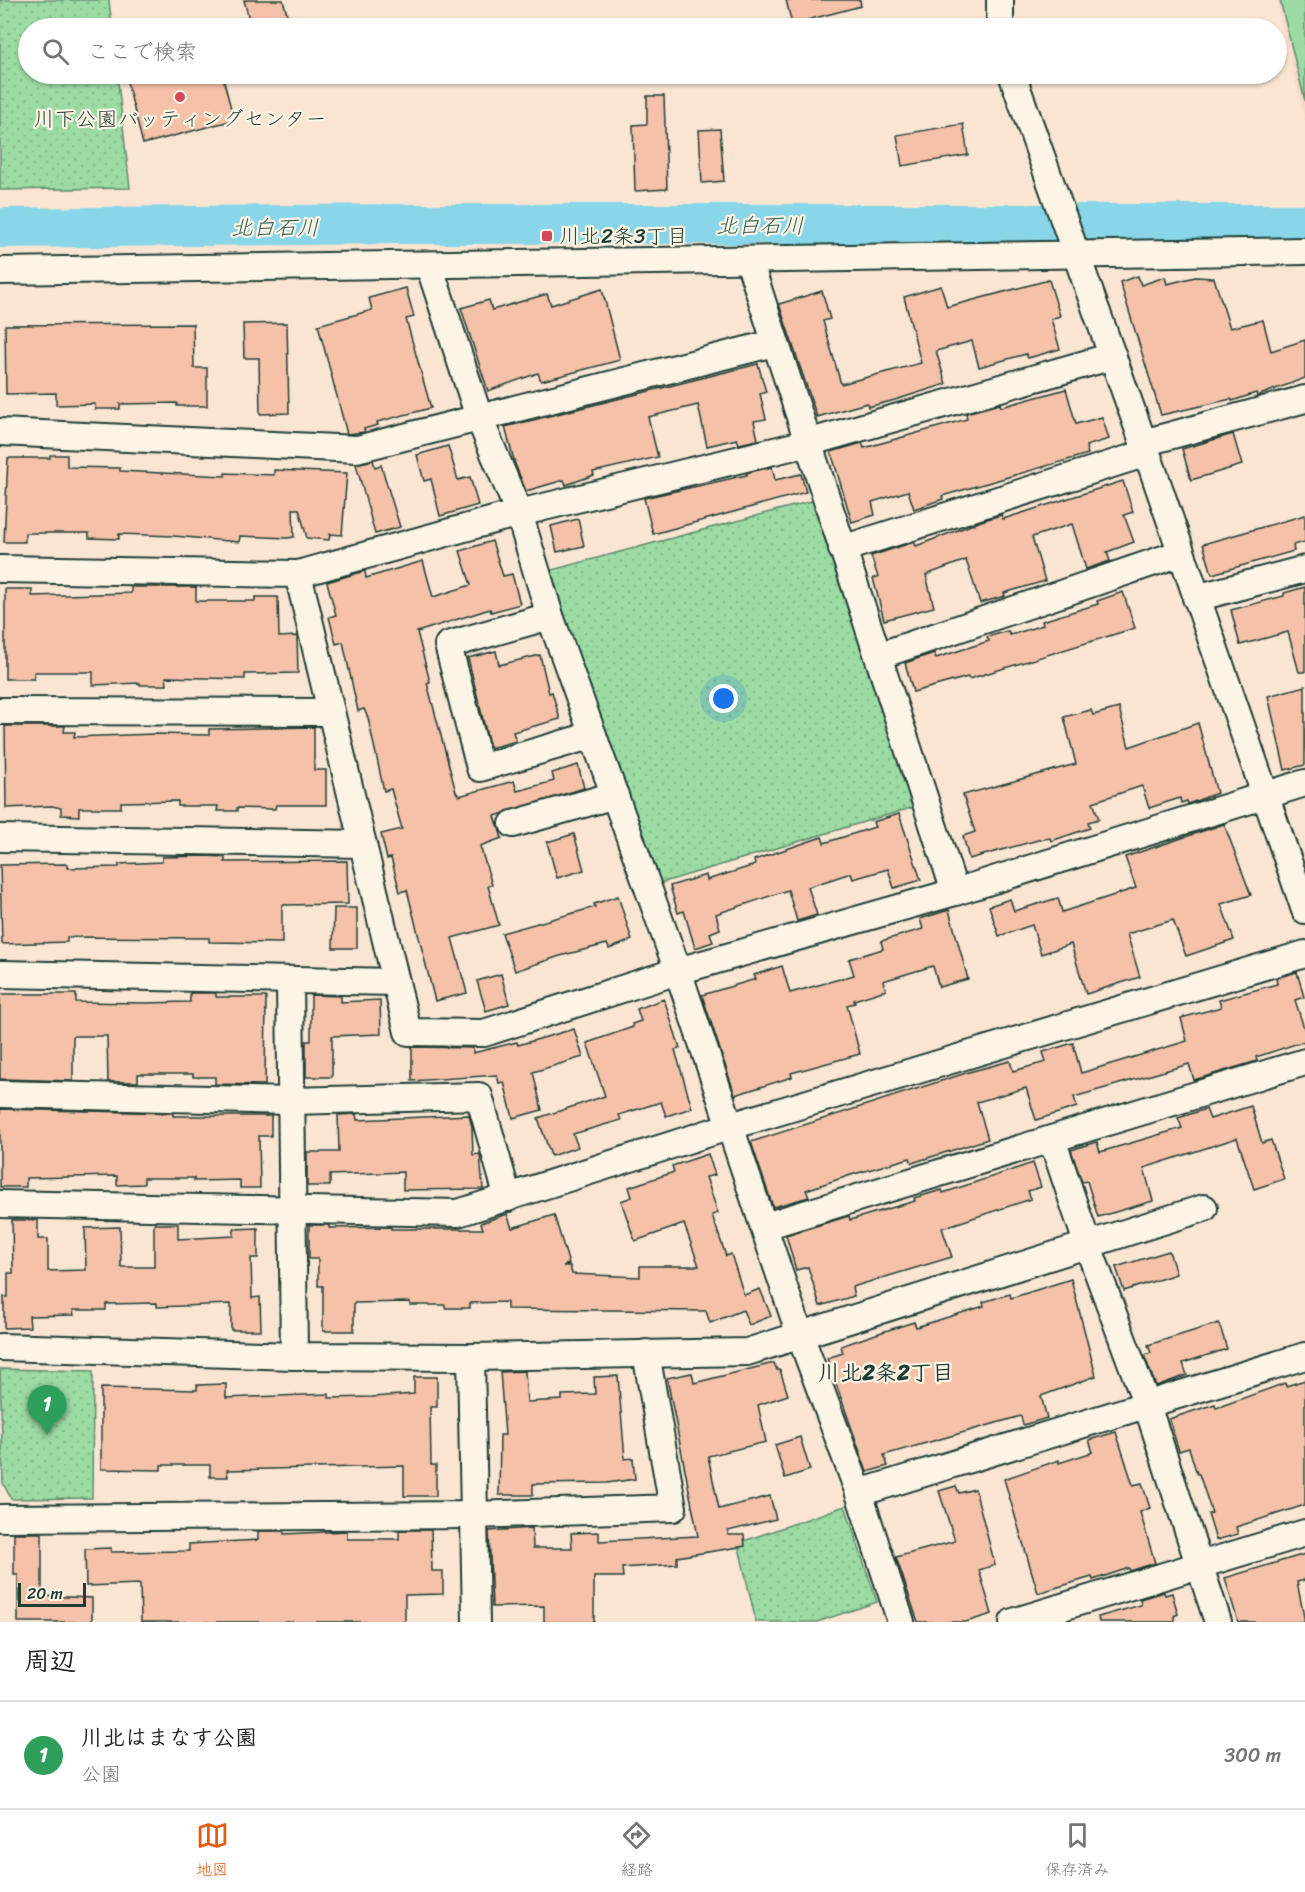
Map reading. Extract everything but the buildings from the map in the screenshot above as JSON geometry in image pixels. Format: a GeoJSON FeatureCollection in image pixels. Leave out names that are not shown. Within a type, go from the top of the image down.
{"type":"FeatureCollection","features":[{"type":"Feature","properties":{"kind":"street"},"geometry":{"type":"LineString","coordinates":[[1000,0],[1000,18]]}},
{"type":"Feature","properties":{"kind":"street"},"geometry":{"type":"LineString","coordinates":[[1016,84],[1113,356],[1305,910]]}},
{"type":"Feature","properties":{"kind":"street"},"geometry":{"type":"LineString","coordinates":[[0,271],[749,261],[1073,247],[1305,251]]}},
{"type":"Feature","properties":{"kind":"street"},"geometry":{"type":"LineString","coordinates":[[749,261],[955,892]]}},
{"type":"Feature","properties":{"kind":"street"},"geometry":{"type":"LineString","coordinates":[[429,266],[480,420],[519,513],[550,616],[678,971],[800,1335],[859,1493],[901,1622]]}},
{"type":"Feature","properties":{"kind":"street"},"geometry":{"type":"LineString","coordinates":[[0,432],[357,449],[480,420],[774,343]]}},
{"type":"Feature","properties":{"kind":"street"},"geometry":{"type":"LineString","coordinates":[[0,569],[298,574],[519,513],[807,443],[1113,356]]}},
{"type":"Feature","properties":{"kind":"street"},"geometry":{"type":"LineString","coordinates":[[842,549],[1145,448],[1305,399]]}},
{"type":"Feature","properties":{"kind":"street"},"geometry":{"type":"LineString","coordinates":[[878,656],[1181,553]]}},
{"type":"Feature","properties":{"kind":"street"},"geometry":{"type":"LineString","coordinates":[[1197,598],[1305,569]]}},
{"type":"Feature","properties":{"kind":"street"},"geometry":{"type":"LineString","coordinates":[[298,574],[408,1032],[484,1033],[678,971],[955,892],[1305,783]]}},
{"type":"Feature","properties":{"kind":"street"},"geometry":{"type":"LineString","coordinates":[[550,616],[448,645],[480,768],[593,735]]}},
{"type":"Feature","properties":{"kind":"street"},"geometry":{"type":"LineString","coordinates":[[0,711],[331,712]]}},
{"type":"Feature","properties":{"kind":"street"},"geometry":{"type":"LineString","coordinates":[[513,824],[615,795]]}},
{"type":"Feature","properties":{"kind":"street"},"geometry":{"type":"LineString","coordinates":[[0,838],[363,844]]}},
{"type":"Feature","properties":{"kind":"street"},"geometry":{"type":"LineString","coordinates":[[0,1204],[458,1213],[730,1126],[1305,954]]}},
{"type":"Feature","properties":{"kind":"street"},"geometry":{"type":"LineString","coordinates":[[0,974],[396,982]]}},
{"type":"Feature","properties":{"kind":"street"},"geometry":{"type":"LineString","coordinates":[[291,981],[294,1356]]}},
{"type":"Feature","properties":{"kind":"street"},"geometry":{"type":"LineString","coordinates":[[765,1226],[1305,1062]]}},
{"type":"Feature","properties":{"kind":"street"},"geometry":{"type":"LineString","coordinates":[[0,1094],[291,1101],[479,1096],[508,1198]]}},
{"type":"Feature","properties":{"kind":"street"},"geometry":{"type":"LineString","coordinates":[[1052,1139],[1088,1246],[1147,1405],[1218,1622]]}},
{"type":"Feature","properties":{"kind":"street"},"geometry":{"type":"LineString","coordinates":[[0,1347],[294,1356],[471,1357],[747,1352],[1204,1208]]}},
{"type":"Feature","properties":{"kind":"street"},"geometry":{"type":"LineString","coordinates":[[0,1518],[474,1515],[673,1508],[646,1353]]}},
{"type":"Feature","properties":{"kind":"street"},"geometry":{"type":"LineString","coordinates":[[859,1493],[1305,1356]]}},
{"type":"Feature","properties":{"kind":"street"},"geometry":{"type":"LineString","coordinates":[[471,1357],[476,1622]]}},
{"type":"Feature","properties":{"kind":"street"},"geometry":{"type":"LineString","coordinates":[[1013,1622],[1305,1533]]}},
{"type":"Feature","properties":{"kind":"shaded area"},"geometry":{"type":"Polygon","coordinates":[[[1276,0],[1305,0],[1305,121],[1287,46],[1287,18],[1280,18],[1276,0]]]}},
{"type":"Feature","properties":{"kind":"green space"},"geometry":{"type":"Polygon","coordinates":[[[0,0],[109,0],[111,18],[18,18],[18,84],[118,84],[130,188],[0,190],[0,0]]]}},
{"type":"Feature","properties":{"kind":"green space"},"geometry":{"type":"Polygon","coordinates":[[[1280,0],[1305,0],[1305,101],[1287,28],[1287,18],[1284,18],[1280,0]]]}},
{"type":"Feature","properties":{"kind":"green space"},"geometry":{"type":"Polygon","coordinates":[[[812,501],[914,807],[657,884],[548,571],[812,501]]]}},
{"type":"Feature","properties":{"kind":"green space"},"geometry":{"type":"Polygon","coordinates":[[[0,1369],[93,1371],[92,1498],[11,1499],[3,1483],[0,1369]]]}},
{"type":"Feature","properties":{"kind":"green space"},"geometry":{"type":"Polygon","coordinates":[[[845,1506],[877,1602],[817,1622],[756,1622],[738,1543],[845,1506]]]}},
{"type":"Feature","properties":{"kind":"waterway","name":"北白石川"},"geometry":{"type":"LineString","coordinates":[[0,228],[400,224],[1305,224]]}},
{"type":"Feature","properties":{"kind":"place","name":"川下公園バッティングセンター"},"geometry":{"type":"Point","coordinates":[180,97]}},
{"type":"Feature","properties":{"kind":"place","name":"川北2条3丁目"},"geometry":{"type":"Point","coordinates":[547,236]}},
{"type":"Feature","properties":{"kind":"place","name":"川北はまなす公園"},"geometry":{"type":"Point","coordinates":[47,1435]}},
{"type":"Feature","properties":{"kind":"district","name":"川北2条2丁目"},"geometry":{"type":"Point","coordinates":[886,1372]}}]}
